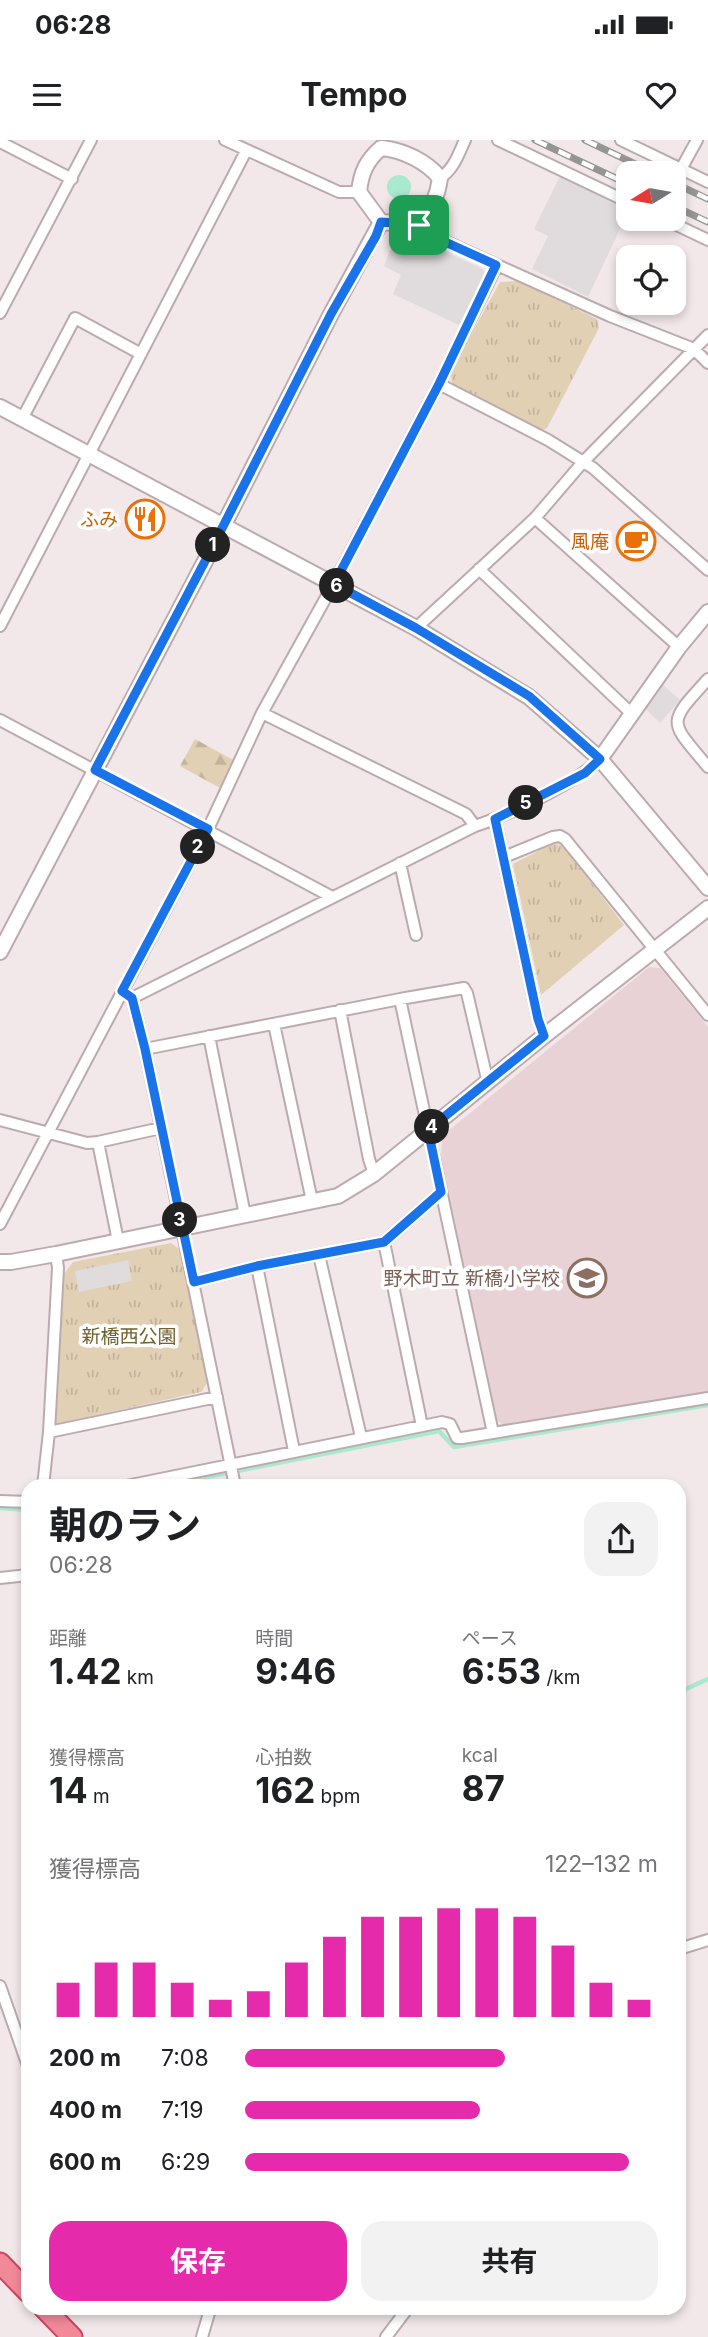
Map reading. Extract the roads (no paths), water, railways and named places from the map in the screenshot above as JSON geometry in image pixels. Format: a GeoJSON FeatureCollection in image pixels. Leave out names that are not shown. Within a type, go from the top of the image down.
{"type":"FeatureCollection","features":[{"type":"Feature","properties":{"kind":"highway"},"geometry":{"type":"LineString","coordinates":[[0,2263],[21,2285]]}},
{"type":"Feature","properties":{"kind":"highway"},"geometry":{"type":"LineString","coordinates":[[51,2315],[72,2337]]}},
{"type":"Feature","properties":{"kind":"street"},"geometry":{"type":"LineString","coordinates":[[0,313],[91,140]]}},
{"type":"Feature","properties":{"kind":"street"},"geometry":{"type":"LineString","coordinates":[[225,140],[339,192],[359,192]]}},
{"type":"Feature","properties":{"kind":"street"},"geometry":{"type":"LineString","coordinates":[[440,178],[448,173],[455,163],[465,140]]}},
{"type":"Feature","properties":{"kind":"street"},"geometry":{"type":"LineString","coordinates":[[498,140],[616,196]]}},
{"type":"Feature","properties":{"kind":"street"},"geometry":{"type":"LineString","coordinates":[[621,140],[664,161]]}},
{"type":"Feature","properties":{"kind":"street"},"geometry":{"type":"LineString","coordinates":[[685,161],[697,140]]}},
{"type":"Feature","properties":{"kind":"street"},"geometry":{"type":"LineString","coordinates":[[0,142],[72,179]]}},
{"type":"Feature","properties":{"kind":"street"},"geometry":{"type":"LineString","coordinates":[[440,178],[423,162],[380,144],[368,159],[359,192],[381,222],[419,225],[432,236],[496,265],[610,316],[694,349],[708,363]]}},
{"type":"Feature","properties":{"kind":"street"},"geometry":{"type":"LineString","coordinates":[[0,626],[247,151]]}},
{"type":"Feature","properties":{"kind":"street"},"geometry":{"type":"LineString","coordinates":[[686,171],[708,182]]}},
{"type":"Feature","properties":{"kind":"street"},"geometry":{"type":"LineString","coordinates":[[419,225],[425,219],[439,190],[440,178]]}},
{"type":"Feature","properties":{"kind":"street"},"geometry":{"type":"LineString","coordinates":[[0,952],[381,222]]}},
{"type":"Feature","properties":{"kind":"street"},"geometry":{"type":"LineString","coordinates":[[686,230],[708,240]]}},
{"type":"Feature","properties":{"kind":"street"},"geometry":{"type":"LineString","coordinates":[[0,1224],[127,994],[262,713],[334,584],[439,384],[496,265]]}},
{"type":"Feature","properties":{"kind":"street"},"geometry":{"type":"LineString","coordinates":[[22,419],[75,318],[141,354]]}},
{"type":"Feature","properties":{"kind":"street"},"geometry":{"type":"LineString","coordinates":[[416,628],[535,518],[583,462],[708,335]]}},
{"type":"Feature","properties":{"kind":"street"},"geometry":{"type":"LineString","coordinates":[[439,384],[548,440],[593,468],[708,570]]}},
{"type":"Feature","properties":{"kind":"street"},"geometry":{"type":"LineString","coordinates":[[0,407],[416,628],[529,696],[600,759],[708,888]]}},
{"type":"Feature","properties":{"kind":"street"},"geometry":{"type":"LineString","coordinates":[[535,518],[679,647]]}},
{"type":"Feature","properties":{"kind":"street"},"geometry":{"type":"LineString","coordinates":[[480,569],[632,714]]}},
{"type":"Feature","properties":{"kind":"street"},"geometry":{"type":"LineString","coordinates":[[127,994],[475,826],[495,819],[585,773],[600,759],[679,647],[708,612]]}},
{"type":"Feature","properties":{"kind":"street"},"geometry":{"type":"LineString","coordinates":[[708,679],[679,710],[676,722],[681,735],[708,768]]}},
{"type":"Feature","properties":{"kind":"street"},"geometry":{"type":"LineString","coordinates":[[262,713],[467,814],[475,826]]}},
{"type":"Feature","properties":{"kind":"street"},"geometry":{"type":"LineString","coordinates":[[0,720],[332,897]]}},
{"type":"Feature","properties":{"kind":"street"},"geometry":{"type":"LineString","coordinates":[[495,819],[538,1019],[544,1036]]}},
{"type":"Feature","properties":{"kind":"street"},"geometry":{"type":"LineString","coordinates":[[504,857],[553,837],[565,839],[708,1015]]}},
{"type":"Feature","properties":{"kind":"street"},"geometry":{"type":"LineString","coordinates":[[400,863],[416,935]]}},
{"type":"Feature","properties":{"kind":"street"},"geometry":{"type":"LineString","coordinates":[[0,1262],[56,1254],[338,1196],[374,1174],[708,908]]}},
{"type":"Feature","properties":{"kind":"street"},"geometry":{"type":"LineString","coordinates":[[145,1049],[464,988],[488,1083]]}},
{"type":"Feature","properties":{"kind":"street"},"geometry":{"type":"LineString","coordinates":[[127,994],[145,1049],[234,1479]]}},
{"type":"Feature","properties":{"kind":"street"},"geometry":{"type":"LineString","coordinates":[[400,999],[493,1433]]}},
{"type":"Feature","properties":{"kind":"street"},"geometry":{"type":"LineString","coordinates":[[340,1010],[374,1174]]}},
{"type":"Feature","properties":{"kind":"street"},"geometry":{"type":"LineString","coordinates":[[274,1024],[312,1201]]}},
{"type":"Feature","properties":{"kind":"street"},"geometry":{"type":"LineString","coordinates":[[209,1036],[245,1215]]}},
{"type":"Feature","properties":{"kind":"street"},"geometry":{"type":"LineString","coordinates":[[0,1119],[87,1143],[161,1128]]}},
{"type":"Feature","properties":{"kind":"street"},"geometry":{"type":"LineString","coordinates":[[98,1142],[118,1241]]}},
{"type":"Feature","properties":{"kind":"street"},"geometry":{"type":"LineString","coordinates":[[194,1282],[257,1266],[384,1242],[441,1192]]}},
{"type":"Feature","properties":{"kind":"street"},"geometry":{"type":"LineString","coordinates":[[384,1242],[422,1426]]}},
{"type":"Feature","properties":{"kind":"street"},"geometry":{"type":"LineString","coordinates":[[44,1479],[49,1433],[58,1268],[56,1254]]}},
{"type":"Feature","properties":{"kind":"street"},"geometry":{"type":"LineString","coordinates":[[318,1255],[361,1437]]}},
{"type":"Feature","properties":{"kind":"street"},"geometry":{"type":"LineString","coordinates":[[257,1266],[294,1451]]}},
{"type":"Feature","properties":{"kind":"street"},"geometry":{"type":"LineString","coordinates":[[49,1433],[217,1397]]}},
{"type":"Feature","properties":{"kind":"street"},"geometry":{"type":"LineString","coordinates":[[161,1479],[446,1421],[457,1438],[462,1438],[708,1398]]}},
{"type":"Feature","properties":{"kind":"street"},"geometry":{"type":"LineString","coordinates":[[0,1501],[21,1502]]}},
{"type":"Feature","properties":{"kind":"street"},"geometry":{"type":"LineString","coordinates":[[0,1578],[21,1576]]}},
{"type":"Feature","properties":{"kind":"street"},"geometry":{"type":"LineString","coordinates":[[686,1947],[708,1940]]}},
{"type":"Feature","properties":{"kind":"street"},"geometry":{"type":"LineString","coordinates":[[0,1986],[21,2046]]}},
{"type":"Feature","properties":{"kind":"street"},"geometry":{"type":"LineString","coordinates":[[202,2337],[208,2315]]}},
{"type":"Feature","properties":{"kind":"street"},"geometry":{"type":"LineString","coordinates":[[386,2337],[403,2315]]}},
{"type":"Feature","properties":{"kind":"waterway"},"geometry":{"type":"LineString","coordinates":[[237,1471],[439,1431],[454,1447],[708,1405]]}},
{"type":"Feature","properties":{"kind":"waterway"},"geometry":{"type":"LineString","coordinates":[[197,1479],[227,1473]]}},
{"type":"Feature","properties":{"kind":"waterway"},"geometry":{"type":"LineString","coordinates":[[0,1508],[21,1510]]}},
{"type":"Feature","properties":{"kind":"waterway"},"geometry":{"type":"LineString","coordinates":[[686,1689],[708,1679]]}},
{"type":"Feature","properties":{"kind":"railway"},"geometry":{"type":"LineString","coordinates":[[535,140],[616,178]]}},
{"type":"Feature","properties":{"kind":"railway"},"geometry":{"type":"LineString","coordinates":[[585,140],[629,161]]}},
{"type":"Feature","properties":{"kind":"railway"},"geometry":{"type":"LineString","coordinates":[[686,189],[708,199]]}},
{"type":"Feature","properties":{"kind":"railway"},"geometry":{"type":"LineString","coordinates":[[686,212],[708,222]]}},
{"type":"Feature","properties":{"kind":"place","name":"ふみ"},"geometry":{"type":"Point","coordinates":[145,519]}},
{"type":"Feature","properties":{"kind":"place","name":"風庵"},"geometry":{"type":"Point","coordinates":[636,541]}},
{"type":"Feature","properties":{"kind":"place","name":"野木町立 新橋小学校"},"geometry":{"type":"Point","coordinates":[587,1278]}},
{"type":"Feature","properties":{"kind":"park label","name":"新橋西公園"},"geometry":{"type":"Point","coordinates":[129,1336]}}]}
